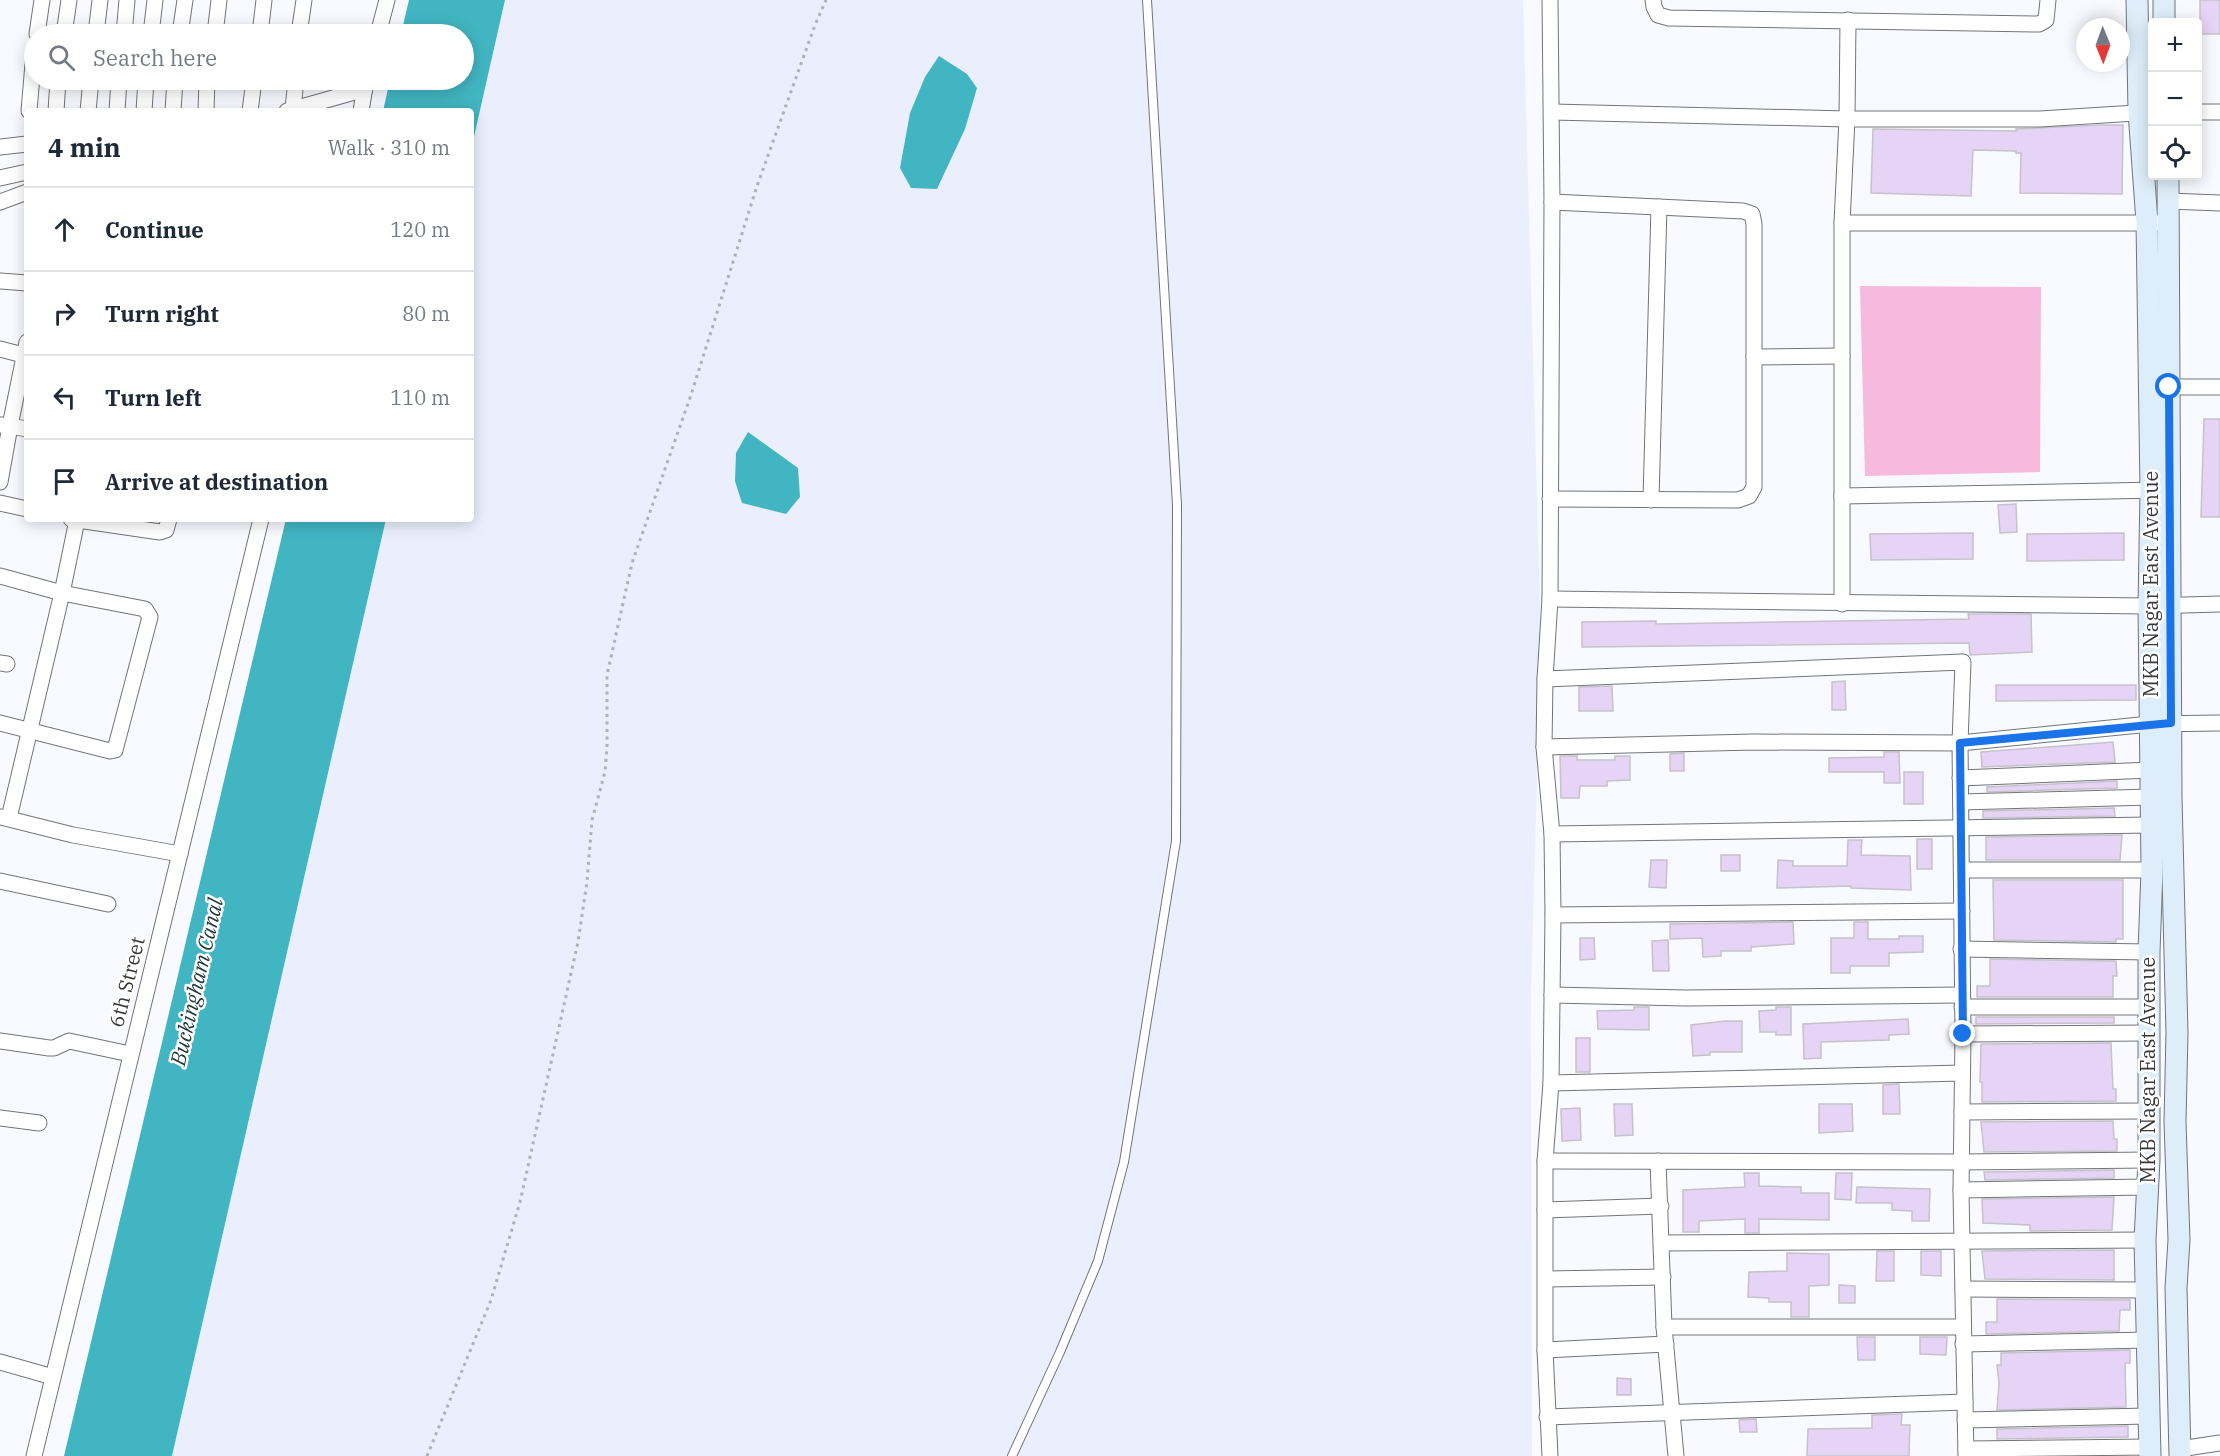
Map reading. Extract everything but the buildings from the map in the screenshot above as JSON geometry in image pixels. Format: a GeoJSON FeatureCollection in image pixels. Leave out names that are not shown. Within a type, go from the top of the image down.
{"type":"FeatureCollection","features":[{"type":"Feature","properties":{"kind":"main road","name":"MKB Nagar East Avenue"},"geometry":{"type":"LineString","coordinates":[[2137,0],[2146,112],[2147,222],[2161,490],[2149,606],[2171,797],[2177,1033],[2175,1122],[2179,1240],[2176,1288],[2180,1452]]}},
{"type":"Feature","properties":{"kind":"main road"},"geometry":{"type":"LineString","coordinates":[[2164,0],[2164,18]]}},
{"type":"Feature","properties":{"kind":"main road"},"geometry":{"type":"LineString","coordinates":[[2161,724],[2170,605],[2161,490],[2169,387],[2168,180]]}},
{"type":"Feature","properties":{"kind":"main road","name":"MKB Nagar East Avenue"},"geometry":{"type":"LineString","coordinates":[[2150,1451],[2145,1240],[2149,1160],[2151,770],[2161,724]]}},
{"type":"Feature","properties":{"kind":"street"},"geometry":{"type":"LineString","coordinates":[[38,24],[42,0]]}},
{"type":"Feature","properties":{"kind":"street"},"geometry":{"type":"LineString","coordinates":[[65,24],[69,0]]}},
{"type":"Feature","properties":{"kind":"street"},"geometry":{"type":"LineString","coordinates":[[97,24],[100,0]]}},
{"type":"Feature","properties":{"kind":"street"},"geometry":{"type":"LineString","coordinates":[[125,24],[127,0]]}},
{"type":"Feature","properties":{"kind":"street"},"geometry":{"type":"LineString","coordinates":[[152,24],[155,0]]}},
{"type":"Feature","properties":{"kind":"street"},"geometry":{"type":"LineString","coordinates":[[181,24],[185,0]]}},
{"type":"Feature","properties":{"kind":"street"},"geometry":{"type":"LineString","coordinates":[[215,24],[219,0]]}},
{"type":"Feature","properties":{"kind":"street"},"geometry":{"type":"LineString","coordinates":[[261,24],[264,0]]}},
{"type":"Feature","properties":{"kind":"street"},"geometry":{"type":"LineString","coordinates":[[300,24],[304,0]]}},
{"type":"Feature","properties":{"kind":"street"},"geometry":{"type":"LineString","coordinates":[[381,24],[387,0]]}},
{"type":"Feature","properties":{"kind":"street"},"geometry":{"type":"LineString","coordinates":[[1550,0],[1552,112],[1550,599],[1544,747],[1552,834],[1553,915],[1551,1083],[1545,1161],[1545,1350],[1550,1456]]}},
{"type":"Feature","properties":{"kind":"street"},"geometry":{"type":"LineString","coordinates":[[1653,0],[1658,15],[1669,18],[2039,24],[2046,20],[2048,0]]}},
{"type":"Feature","properties":{"kind":"street"},"geometry":{"type":"LineString","coordinates":[[1842,603],[1842,222],[1847,119],[1848,20]]}},
{"type":"Feature","properties":{"kind":"street"},"geometry":{"type":"LineString","coordinates":[[29,108],[31,90]]}},
{"type":"Feature","properties":{"kind":"street"},"geometry":{"type":"LineString","coordinates":[[56,108],[57,90]]}},
{"type":"Feature","properties":{"kind":"street"},"geometry":{"type":"LineString","coordinates":[[88,108],[90,90]]}},
{"type":"Feature","properties":{"kind":"street"},"geometry":{"type":"LineString","coordinates":[[117,108],[118,90]]}},
{"type":"Feature","properties":{"kind":"street"},"geometry":{"type":"LineString","coordinates":[[144,108],[145,90]]}},
{"type":"Feature","properties":{"kind":"street"},"geometry":{"type":"LineString","coordinates":[[173,108],[174,90]]}},
{"type":"Feature","properties":{"kind":"street"},"geometry":{"type":"LineString","coordinates":[[206,108],[207,90]]}},
{"type":"Feature","properties":{"kind":"street"},"geometry":{"type":"LineString","coordinates":[[250,108],[253,90]]}},
{"type":"Feature","properties":{"kind":"street"},"geometry":{"type":"LineString","coordinates":[[290,108],[294,90]]}},
{"type":"Feature","properties":{"kind":"street"},"geometry":{"type":"LineString","coordinates":[[296,108],[348,90]]}},
{"type":"Feature","properties":{"kind":"street"},"geometry":{"type":"LineString","coordinates":[[362,108],[365,90]]}},
{"type":"Feature","properties":{"kind":"street"},"geometry":{"type":"LineString","coordinates":[[1552,112],[1847,119],[2040,119],[2146,112]]}},
{"type":"Feature","properties":{"kind":"street"},"geometry":{"type":"LineString","coordinates":[[2202,112],[2220,112]]}},
{"type":"Feature","properties":{"kind":"street"},"geometry":{"type":"LineString","coordinates":[[0,147],[24,142]]}},
{"type":"Feature","properties":{"kind":"street"},"geometry":{"type":"LineString","coordinates":[[0,178],[24,173]]}},
{"type":"Feature","properties":{"kind":"street"},"geometry":{"type":"LineString","coordinates":[[0,202],[24,193]]}},
{"type":"Feature","properties":{"kind":"street"},"geometry":{"type":"LineString","coordinates":[[2169,201],[2220,203]]}},
{"type":"Feature","properties":{"kind":"street"},"geometry":{"type":"LineString","coordinates":[[1550,499],[1738,500],[1749,496],[1754,487],[1754,224],[1752,214],[1743,211],[1552,202]]}},
{"type":"Feature","properties":{"kind":"street"},"geometry":{"type":"LineString","coordinates":[[1651,500],[1659,207]]}},
{"type":"Feature","properties":{"kind":"street"},"geometry":{"type":"LineString","coordinates":[[1842,222],[2147,222],[2169,224]]}},
{"type":"Feature","properties":{"kind":"street"},"geometry":{"type":"LineString","coordinates":[[0,281],[24,283]]}},
{"type":"Feature","properties":{"kind":"street"},"geometry":{"type":"LineString","coordinates":[[0,349],[24,351]]}},
{"type":"Feature","properties":{"kind":"street"},"geometry":{"type":"LineString","coordinates":[[1754,357],[1842,356]]}},
{"type":"Feature","properties":{"kind":"street"},"geometry":{"type":"LineString","coordinates":[[0,482],[5,425],[24,358]]}},
{"type":"Feature","properties":{"kind":"street"},"geometry":{"type":"LineString","coordinates":[[2169,387],[2220,387]]}},
{"type":"Feature","properties":{"kind":"street"},"geometry":{"type":"LineString","coordinates":[[5,425],[24,428]]}},
{"type":"Feature","properties":{"kind":"street"},"geometry":{"type":"LineString","coordinates":[[1842,496],[2161,490]]}},
{"type":"Feature","properties":{"kind":"street"},"geometry":{"type":"LineString","coordinates":[[0,503],[24,508]]}},
{"type":"Feature","properties":{"kind":"street"},"geometry":{"type":"LineString","coordinates":[[74,522],[63,593],[31,731],[4,817],[73,835],[180,854]]}},
{"type":"Feature","properties":{"kind":"street"},"geometry":{"type":"LineString","coordinates":[[88,522],[160,532],[166,530],[168,522]]}},
{"type":"Feature","properties":{"kind":"street","name":"6th Street"},"geometry":{"type":"LineString","coordinates":[[34,1456],[260,522]]}},
{"type":"Feature","properties":{"kind":"street"},"geometry":{"type":"LineString","coordinates":[[0,576],[63,593],[145,609],[150,617],[115,750],[110,751],[0,723]]}},
{"type":"Feature","properties":{"kind":"street"},"geometry":{"type":"LineString","coordinates":[[1550,599],[2149,606],[2220,604]]}},
{"type":"Feature","properties":{"kind":"street"},"geometry":{"type":"LineString","coordinates":[[1545,679],[1963,662],[1960,743],[1963,1034],[1961,1190],[1966,1453],[2150,1451]]}},
{"type":"Feature","properties":{"kind":"street"},"geometry":{"type":"LineString","coordinates":[[1544,747],[1754,742],[1960,743],[2161,724],[2220,723]]}},
{"type":"Feature","properties":{"kind":"street"},"geometry":{"type":"LineString","coordinates":[[1960,778],[2151,770]]}},
{"type":"Feature","properties":{"kind":"street"},"geometry":{"type":"LineString","coordinates":[[1960,802],[2151,797]]}},
{"type":"Feature","properties":{"kind":"street"},"geometry":{"type":"LineString","coordinates":[[1552,834],[2151,825]]}},
{"type":"Feature","properties":{"kind":"street"},"geometry":{"type":"LineString","coordinates":[[1962,870],[2152,870]]}},
{"type":"Feature","properties":{"kind":"street"},"geometry":{"type":"LineString","coordinates":[[0,881],[108,904]]}},
{"type":"Feature","properties":{"kind":"street"},"geometry":{"type":"LineString","coordinates":[[1553,915],[1962,911]]}},
{"type":"Feature","properties":{"kind":"street"},"geometry":{"type":"LineString","coordinates":[[1961,950],[2149,952]]}},
{"type":"Feature","properties":{"kind":"street"},"geometry":{"type":"LineString","coordinates":[[1552,995],[1962,1001],[2149,1007]]}},
{"type":"Feature","properties":{"kind":"street"},"geometry":{"type":"LineString","coordinates":[[1963,1034],[2150,1033]]}},
{"type":"Feature","properties":{"kind":"street"},"geometry":{"type":"LineString","coordinates":[[0,1041],[49,1048],[69,1041],[130,1054]]}},
{"type":"Feature","properties":{"kind":"street"},"geometry":{"type":"LineString","coordinates":[[1551,1083],[1962,1073]]}},
{"type":"Feature","properties":{"kind":"street"},"geometry":{"type":"LineString","coordinates":[[1962,1112],[2148,1111]]}},
{"type":"Feature","properties":{"kind":"street"},"geometry":{"type":"LineString","coordinates":[[0,1118],[39,1123]]}},
{"type":"Feature","properties":{"kind":"street"},"geometry":{"type":"LineString","coordinates":[[1545,1161],[2149,1160]]}},
{"type":"Feature","properties":{"kind":"street"},"geometry":{"type":"LineString","coordinates":[[1658,1161],[1664,1327],[1676,1456]]}},
{"type":"Feature","properties":{"kind":"street"},"geometry":{"type":"LineString","coordinates":[[1961,1190],[2148,1187]]}},
{"type":"Feature","properties":{"kind":"street"},"geometry":{"type":"LineString","coordinates":[[1545,1210],[1660,1206]]}},
{"type":"Feature","properties":{"kind":"street"},"geometry":{"type":"LineString","coordinates":[[1662,1243],[2145,1240]]}},
{"type":"Feature","properties":{"kind":"street"},"geometry":{"type":"LineString","coordinates":[[1546,1279],[1663,1277]]}},
{"type":"Feature","properties":{"kind":"street"},"geometry":{"type":"LineString","coordinates":[[1964,1289],[2146,1290]]}},
{"type":"Feature","properties":{"kind":"street"},"geometry":{"type":"LineString","coordinates":[[1664,1327],[1963,1327]]}},
{"type":"Feature","properties":{"kind":"street"},"geometry":{"type":"LineString","coordinates":[[1963,1344],[2147,1340]]}},
{"type":"Feature","properties":{"kind":"street"},"geometry":{"type":"LineString","coordinates":[[1545,1350],[1666,1344]]}},
{"type":"Feature","properties":{"kind":"street"},"geometry":{"type":"LineString","coordinates":[[0,1362],[53,1377]]}},
{"type":"Feature","properties":{"kind":"street"},"geometry":{"type":"LineString","coordinates":[[1547,1417],[1965,1402]]}},
{"type":"Feature","properties":{"kind":"street"},"geometry":{"type":"LineString","coordinates":[[1965,1420],[2148,1416]]}},
{"type":"Feature","properties":{"kind":"street"},"geometry":{"type":"LineString","coordinates":[[2180,1452],[2220,1443]]}},
{"type":"Feature","properties":{"kind":"lane"},"geometry":{"type":"LineString","coordinates":[[1012,1456],[1064,1342],[1101,1250],[1124,1162],[1176,841],[1177,504],[1148,0]]}},
{"type":"Feature","properties":{"kind":"path"},"geometry":{"type":"LineString","coordinates":[[427,1456],[490,1300],[520,1202],[578,942],[587,882],[592,820],[605,772],[607,675],[632,563],[691,396],[757,186],[826,0]]}},
{"type":"Feature","properties":{"kind":"shaded area"},"geometry":{"type":"Polygon","coordinates":[[[505,0],[1523,0],[1541,640],[1531,993],[1532,1456],[172,1456],[385,522],[474,522],[474,137],[505,0]]]}},
{"type":"Feature","properties":{"kind":"shaded area"},"geometry":{"type":"Polygon","coordinates":[[[1860,286],[2041,287],[2040,472],[1865,476],[1860,286]]]}},
{"type":"Feature","properties":{"kind":"water"},"geometry":{"type":"Polygon","coordinates":[[[409,0],[505,0],[474,137],[474,108],[384,108],[388,90],[474,90],[474,24],[403,24],[409,0]]]}},
{"type":"Feature","properties":{"kind":"water"},"geometry":{"type":"Polygon","coordinates":[[[939,56],[967,74],[977,88],[965,129],[937,189],[911,188],[900,168],[910,113],[925,77],[939,56]]]}},
{"type":"Feature","properties":{"kind":"water"},"geometry":{"type":"Polygon","coordinates":[[[748,432],[798,468],[800,497],[786,514],[742,503],[735,481],[736,453],[748,432]]]}},
{"type":"Feature","properties":{"kind":"water","name":"Buckingham Canal"},"geometry":{"type":"Polygon","coordinates":[[[285,522],[385,522],[172,1456],[64,1456],[285,522]]]}},
{"type":"Feature","properties":{"kind":"route"},"geometry":{"type":"LineString","coordinates":[[1963,1034],[1960,743],[2171,723],[2169,387]]}}]}
